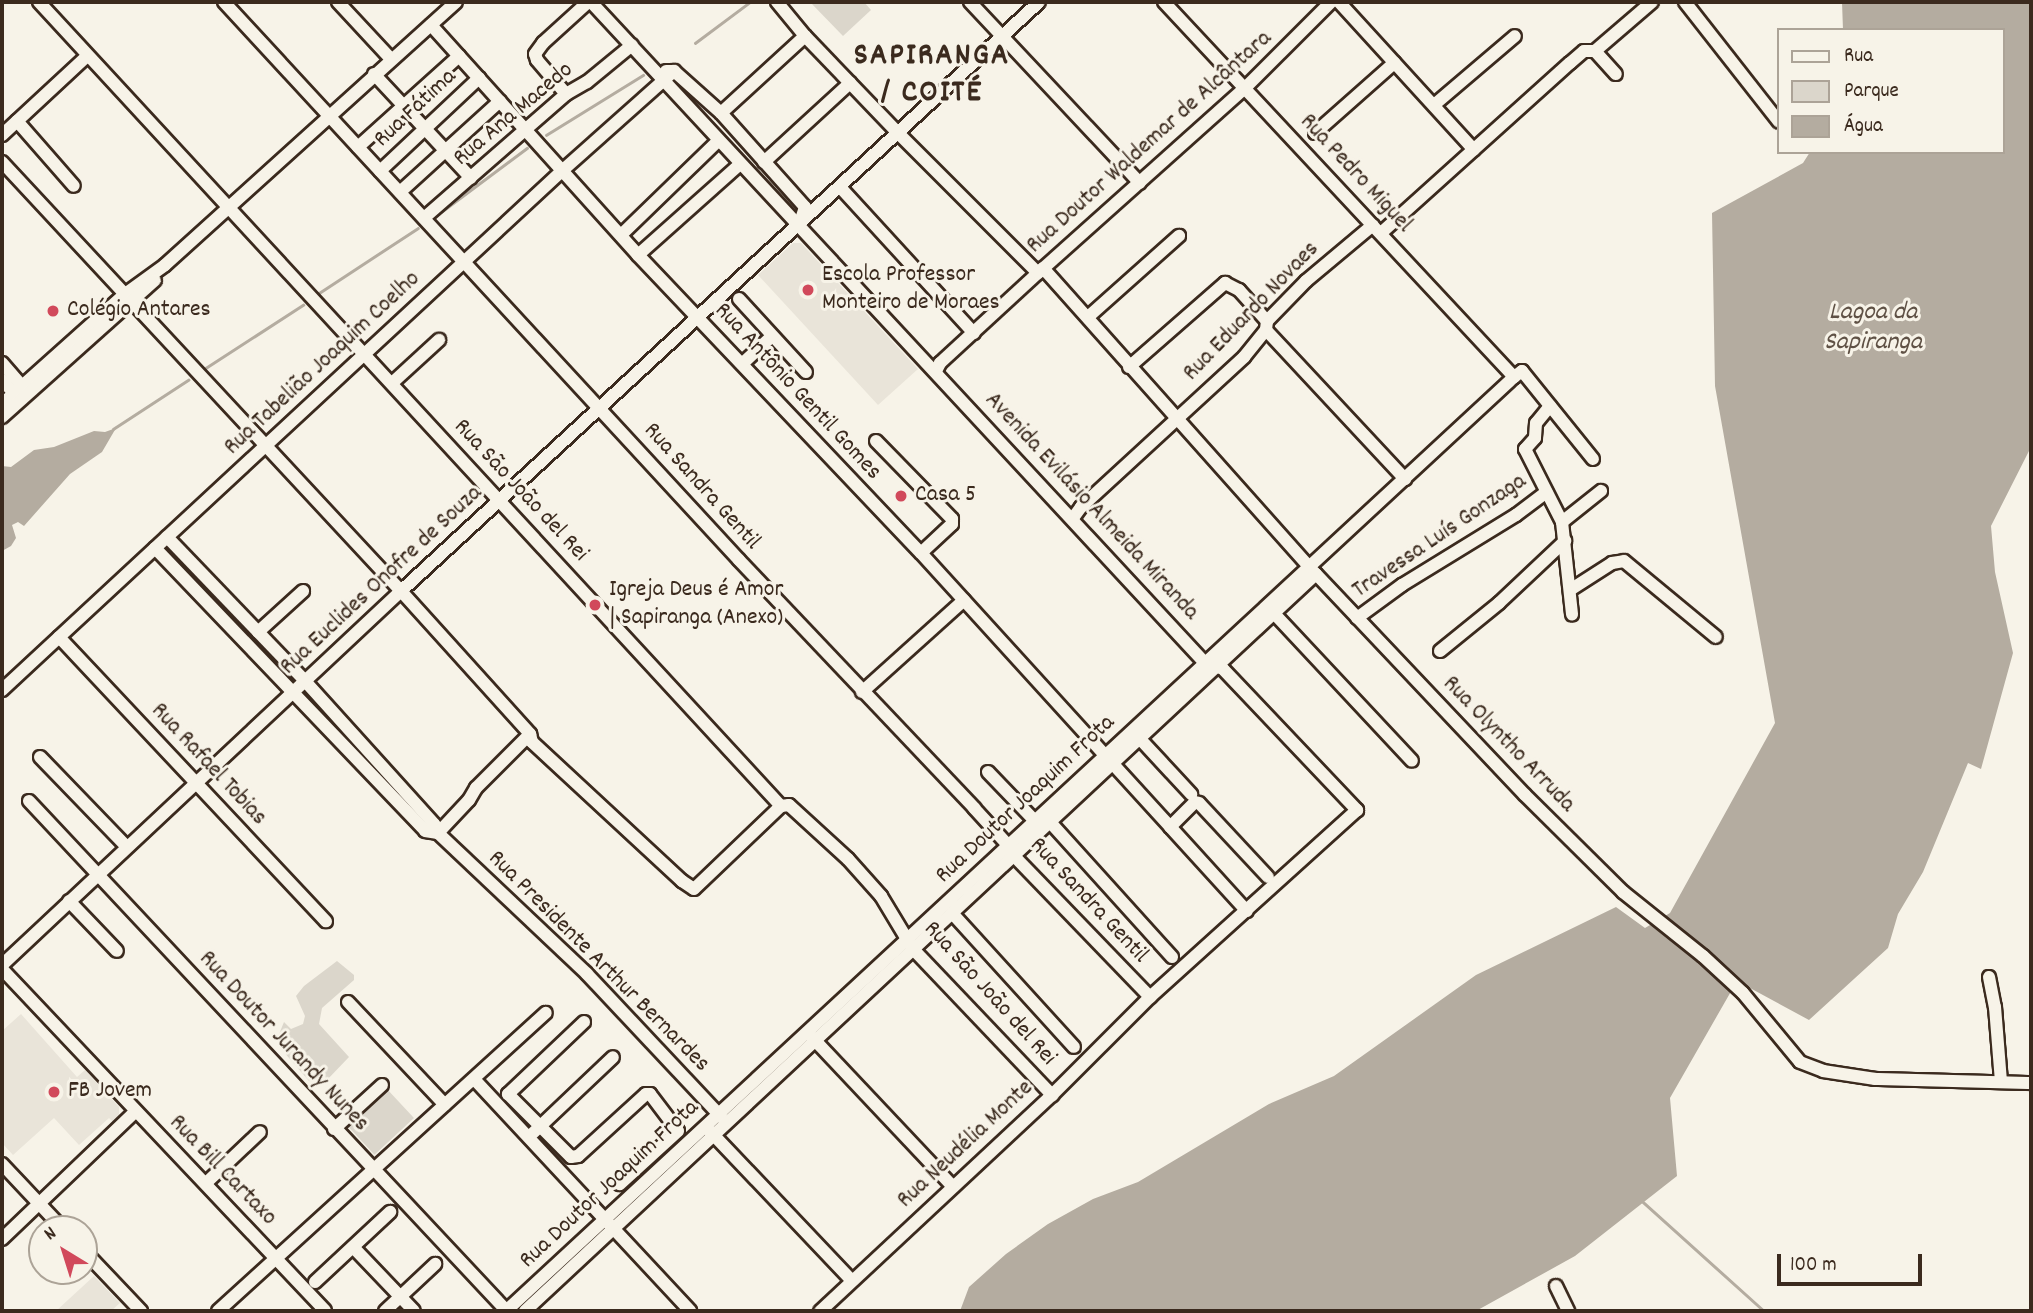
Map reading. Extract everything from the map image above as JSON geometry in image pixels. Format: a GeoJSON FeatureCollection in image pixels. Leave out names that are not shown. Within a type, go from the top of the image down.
{"type":"FeatureCollection","features":[{"type":"Feature","properties":{"kind":"street","name":"Rua São João del Rei"},"geometry":{"type":"LineString","coordinates":[[39,2],[781,806],[789,805],[848,859],[881,896],[911,943],[1052,1095]]}},
{"type":"Feature","properties":{"kind":"street","name":"Rua Sandra Gentil"},"geometry":{"type":"LineString","coordinates":[[224,2],[862,692],[1150,998]]}},
{"type":"Feature","properties":{"kind":"street"},"geometry":{"type":"LineString","coordinates":[[338,2],[391,59]]}},
{"type":"Feature","properties":{"kind":"street"},"geometry":{"type":"LineString","coordinates":[[2,404],[21,392],[128,298],[456,2]]}},
{"type":"Feature","properties":{"kind":"street"},"geometry":{"type":"LineString","coordinates":[[566,93],[537,60],[535,54],[543,43],[589,2]]}},
{"type":"Feature","properties":{"kind":"street","name":"Avenida Evilásio Almeida Miranda"},"geometry":{"type":"LineString","coordinates":[[589,2],[649,62],[663,71],[674,71],[720,113],[806,207],[799,225]]}},
{"type":"Feature","properties":{"kind":"street","name":"Rua Olyntho Arruda"},"geometry":{"type":"LineString","coordinates":[[777,2],[805,36],[897,132],[1088,317],[1174,419],[1542,813],[1649,913],[1743,993],[1793,1055],[1815,1069],[1875,1079],[2031,1083]]}},
{"type":"Feature","properties":{"kind":"street"},"geometry":{"type":"LineString","coordinates":[[970,2],[1140,183]]}},
{"type":"Feature","properties":{"kind":"street","name":"Rua Euclides Onofre de Souza"},"geometry":{"type":"LineString","coordinates":[[2,967],[401,591],[1039,2]]}},
{"type":"Feature","properties":{"kind":"street","name":"Rua Pedro Miguel"},"geometry":{"type":"LineString","coordinates":[[1164,2],[1514,377],[1522,371],[1550,406]]}},
{"type":"Feature","properties":{"kind":"street","name":"Rua Doutor Waldemar de Alcântara"},"geometry":{"type":"LineString","coordinates":[[936,371],[940,363],[1246,88],[1331,2]]}},
{"type":"Feature","properties":{"kind":"street"},"geometry":{"type":"LineString","coordinates":[[1339,2],[1474,150]]}},
{"type":"Feature","properties":{"kind":"street","name":"Rua Eduardo Novaes"},"geometry":{"type":"LineString","coordinates":[[1073,518],[1081,507],[1174,419],[1244,357],[1266,326],[1306,281],[1377,229],[1474,150],[1584,51],[1595,51],[1652,2]]}},
{"type":"Feature","properties":{"kind":"street"},"geometry":{"type":"LineString","coordinates":[[1685,2],[1777,115]]}},
{"type":"Feature","properties":{"kind":"street","name":"Rua Antônio Gentil Gomes"},"geometry":{"type":"LineString","coordinates":[[431,25],[528,129],[638,255],[921,553],[1247,911]]}},
{"type":"Feature","properties":{"kind":"street"},"geometry":{"type":"LineString","coordinates":[[720,113],[805,36]]}},
{"type":"Feature","properties":{"kind":"street"},"geometry":{"type":"LineString","coordinates":[[1434,105],[1515,36]]}},
{"type":"Feature","properties":{"kind":"street","name":"Rua Ana Macedo"},"geometry":{"type":"LineString","coordinates":[[424,218],[566,93],[587,82],[632,46]]}},
{"type":"Feature","properties":{"kind":"street"},"geometry":{"type":"LineString","coordinates":[[1595,51],[1616,74]]}},
{"type":"Feature","properties":{"kind":"street"},"geometry":{"type":"LineString","coordinates":[[2,135],[87,55]]}},
{"type":"Feature","properties":{"kind":"street"},"geometry":{"type":"LineString","coordinates":[[358,147],[459,56]]}},
{"type":"Feature","properties":{"kind":"street","name":"Avenida Evilásio Almeida Miranda"},"geometry":{"type":"LineString","coordinates":[[649,62],[662,81],[1210,665],[1223,669],[1356,810]]}},
{"type":"Feature","properties":{"kind":"street"},"geometry":{"type":"LineString","coordinates":[[1315,133],[1394,63]]}},
{"type":"Feature","properties":{"kind":"street","name":"Rua Tabelião Joaquim Coelho"},"geometry":{"type":"LineString","coordinates":[[2,690],[563,170],[674,71]]}},
{"type":"Feature","properties":{"kind":"street"},"geometry":{"type":"LineString","coordinates":[[374,74],[471,178]]}},
{"type":"Feature","properties":{"kind":"street","name":"Rua Fátima"},"geometry":{"type":"LineString","coordinates":[[380,171],[480,78]]}},
{"type":"Feature","properties":{"kind":"street"},"geometry":{"type":"LineString","coordinates":[[764,162],[850,83]]}},
{"type":"Feature","properties":{"kind":"street"},"geometry":{"type":"LineString","coordinates":[[400,192],[500,101]]}},
{"type":"Feature","properties":{"kind":"street"},"geometry":{"type":"LineString","coordinates":[[17,121],[74,186]]}},
{"type":"Feature","properties":{"kind":"street"},"geometry":{"type":"LineString","coordinates":[[621,235],[718,141]]}},
{"type":"Feature","properties":{"kind":"street"},"geometry":{"type":"LineString","coordinates":[[2,162],[401,591],[530,734],[532,742],[694,890],[781,806]]}},
{"type":"Feature","properties":{"kind":"street"},"geometry":{"type":"LineString","coordinates":[[638,255],[740,164]]}},
{"type":"Feature","properties":{"kind":"street"},"geometry":{"type":"LineString","coordinates":[[839,187],[974,333]]}},
{"type":"Feature","properties":{"kind":"street"},"geometry":{"type":"LineString","coordinates":[[1088,317],[1179,236]]}},
{"type":"Feature","properties":{"kind":"street"},"geometry":{"type":"LineString","coordinates":[[1129,368],[1225,283],[1239,290],[1266,326],[1405,479]]}},
{"type":"Feature","properties":{"kind":"street"},"geometry":{"type":"LineString","coordinates":[[739,299],[806,372]]}},
{"type":"Feature","properties":{"kind":"street"},"geometry":{"type":"LineString","coordinates":[[742,364],[772,336]]}},
{"type":"Feature","properties":{"kind":"street"},"geometry":{"type":"LineString","coordinates":[[392,383],[439,340]]}},
{"type":"Feature","properties":{"kind":"street"},"geometry":{"type":"LineString","coordinates":[[2,363],[21,392]]}},
{"type":"Feature","properties":{"kind":"street","name":"Rua Doutor Joaquim Frota"},"geometry":{"type":"LineString","coordinates":[[506,1311],[608,1224],[1010,850],[1050,822],[1110,760],[1514,377]]}},
{"type":"Feature","properties":{"kind":"street"},"geometry":{"type":"LineString","coordinates":[[2,380],[21,392]]}},
{"type":"Feature","properties":{"kind":"street"},"geometry":{"type":"LineString","coordinates":[[2,416],[21,392]]}},
{"type":"Feature","properties":{"kind":"street"},"geometry":{"type":"LineString","coordinates":[[1572,614],[1562,522],[1525,449],[1535,438],[1536,423],[1550,406],[1593,459]]}},
{"type":"Feature","properties":{"kind":"street"},"geometry":{"type":"LineString","coordinates":[[876,441],[952,519],[952,524],[921,553]]}},
{"type":"Feature","properties":{"kind":"street"},"geometry":{"type":"LineString","coordinates":[[1562,522],[1601,491]]}},
{"type":"Feature","properties":{"kind":"street","name":"Travessa Luís Gonzaga"},"geometry":{"type":"LineString","coordinates":[[1357,618],[1402,585],[1516,515],[1546,492]]}},
{"type":"Feature","properties":{"kind":"street","name":"Rua Presidente Arthur Bernardes"},"geometry":{"type":"LineString","coordinates":[[167,537],[305,681],[434,824],[438,833],[587,974],[722,1118]]}},
{"type":"Feature","properties":{"kind":"street"},"geometry":{"type":"LineString","coordinates":[[1440,651],[1499,603],[1565,541]]}},
{"type":"Feature","properties":{"kind":"street","name":"Rua Presidente Arthur Bernardes"},"geometry":{"type":"LineString","coordinates":[[156,548],[425,831],[438,833]]}},
{"type":"Feature","properties":{"kind":"street"},"geometry":{"type":"LineString","coordinates":[[1570,590],[1612,563],[1624,561],[1716,637]]}},
{"type":"Feature","properties":{"kind":"street"},"geometry":{"type":"LineString","coordinates":[[258,632],[303,591]]}},
{"type":"Feature","properties":{"kind":"street"},"geometry":{"type":"LineString","coordinates":[[862,692],[964,600]]}},
{"type":"Feature","properties":{"kind":"street"},"geometry":{"type":"LineString","coordinates":[[1270,609],[1412,761]]}},
{"type":"Feature","properties":{"kind":"street","name":"Rua Rafael Tobias"},"geometry":{"type":"LineString","coordinates":[[59,637],[326,921]]}},
{"type":"Feature","properties":{"kind":"street","name":"Rua Doutor Joaquim Frota"},"geometry":{"type":"LineString","coordinates":[[911,943],[952,913],[1034,820],[1110,760],[1141,740],[1210,665]]}},
{"type":"Feature","properties":{"kind":"street"},"geometry":{"type":"LineString","coordinates":[[438,833],[470,800],[476,788],[530,734]]}},
{"type":"Feature","properties":{"kind":"street"},"geometry":{"type":"LineString","coordinates":[[1141,740],[1191,794]]}},
{"type":"Feature","properties":{"kind":"street"},"geometry":{"type":"LineString","coordinates":[[40,757],[127,847]]}},
{"type":"Feature","properties":{"kind":"street"},"geometry":{"type":"LineString","coordinates":[[988,772],[1034,820]]}},
{"type":"Feature","properties":{"kind":"street","name":"Rua Doutor Jurandy Nunes"},"geometry":{"type":"LineString","coordinates":[[29,801],[506,1311]]}},
{"type":"Feature","properties":{"kind":"street"},"geometry":{"type":"LineString","coordinates":[[1170,827],[1195,802],[1199,803],[1268,877]]}},
{"type":"Feature","properties":{"kind":"street","name":"Rua Neudélia Monte"},"geometry":{"type":"LineString","coordinates":[[820,1311],[1052,1095],[1150,998],[1356,810]]}},
{"type":"Feature","properties":{"kind":"street"},"geometry":{"type":"LineString","coordinates":[[1050,822],[1172,957]]}},
{"type":"Feature","properties":{"kind":"street"},"geometry":{"type":"LineString","coordinates":[[69,901],[117,951]]}},
{"type":"Feature","properties":{"kind":"street"},"geometry":{"type":"LineString","coordinates":[[952,913],[1074,1046]]}},
{"type":"Feature","properties":{"kind":"street","name":"Rua Bill Cartaxo"},"geometry":{"type":"LineString","coordinates":[[2,967],[326,1311]]}},
{"type":"Feature","properties":{"kind":"street"},"geometry":{"type":"LineString","coordinates":[[1989,977],[1995,1007],[2001,1082]]}},
{"type":"Feature","properties":{"kind":"street"},"geometry":{"type":"LineString","coordinates":[[348,1002],[444,1105]]}},
{"type":"Feature","properties":{"kind":"street"},"geometry":{"type":"LineString","coordinates":[[218,1311],[372,1168],[546,1013]]}},
{"type":"Feature","properties":{"kind":"street"},"geometry":{"type":"LineString","coordinates":[[584,1022],[508,1092],[568,1156],[578,1156],[646,1094],[650,1094],[678,1131],[620,1184]]}},
{"type":"Feature","properties":{"kind":"street"},"geometry":{"type":"LineString","coordinates":[[810,1036],[952,1186]]}},
{"type":"Feature","properties":{"kind":"street"},"geometry":{"type":"LineString","coordinates":[[528,1138],[613,1057]]}},
{"type":"Feature","properties":{"kind":"street"},"geometry":{"type":"LineString","coordinates":[[474,1079],[690,1311]]}},
{"type":"Feature","properties":{"kind":"street"},"geometry":{"type":"LineString","coordinates":[[334,1129],[382,1085]]}},
{"type":"Feature","properties":{"kind":"street"},"geometry":{"type":"LineString","coordinates":[[2,1239],[136,1111]]}},
{"type":"Feature","properties":{"kind":"street"},"geometry":{"type":"LineString","coordinates":[[709,1129],[852,1281]]}},
{"type":"Feature","properties":{"kind":"street"},"geometry":{"type":"LineString","coordinates":[[206,1182],[260,1132]]}},
{"type":"Feature","properties":{"kind":"street"},"geometry":{"type":"LineString","coordinates":[[2,1164],[50,1215]]}},
{"type":"Feature","properties":{"kind":"street"},"geometry":{"type":"LineString","coordinates":[[316,1282],[390,1212]]}},
{"type":"Feature","properties":{"kind":"street","name":"Rua Doutor Joaquim Frota"},"geometry":{"type":"LineString","coordinates":[[526,1311],[608,1224]]}},
{"type":"Feature","properties":{"kind":"street"},"geometry":{"type":"LineString","coordinates":[[353,1247],[414,1311]]}},
{"type":"Feature","properties":{"kind":"street"},"geometry":{"type":"LineString","coordinates":[[385,1311],[435,1264]]}},
{"type":"Feature","properties":{"kind":"street"},"geometry":{"type":"LineString","coordinates":[[98,1266],[141,1311]]}},
{"type":"Feature","properties":{"kind":"street"},"geometry":{"type":"LineString","coordinates":[[1556,1286],[1568,1311]]}},
{"type":"Feature","properties":{"kind":"shaded area"},"geometry":{"type":"Polygon","coordinates":[[[793,243],[801,243],[918,369],[878,405],[758,275],[793,243]]]}},
{"type":"Feature","properties":{"kind":"shaded area","name":"FB Jovem"},"geometry":{"type":"Polygon","coordinates":[[[21,1014],[77,1077],[85,1070],[119,1107],[119,1119],[114,1123],[109,1118],[79,1145],[54,1118],[13,1155],[2,1143],[2,1031],[21,1014]]]}},
{"type":"Feature","properties":{"kind":"shaded area"},"geometry":{"type":"Polygon","coordinates":[[[98,1280],[120,1303],[111,1311],[56,1311],[84,1285],[98,1285],[98,1280]]]}},
{"type":"Feature","properties":{"kind":"green space"},"geometry":{"type":"Polygon","coordinates":[[[810,2],[864,2],[871,10],[843,36],[810,2]]]}},
{"type":"Feature","properties":{"kind":"green space"},"geometry":{"type":"Polygon","coordinates":[[[337,961],[354,975],[354,980],[322,1008],[319,1024],[349,1057],[326,1081],[318,1083],[309,1081],[283,1051],[277,1039],[284,1022],[291,1029],[303,1024],[305,1016],[296,996],[304,986],[337,961]]]}},
{"type":"Feature","properties":{"kind":"green space"},"geometry":{"type":"Polygon","coordinates":[[[386,1088],[414,1118],[374,1155],[347,1125],[386,1088]]]}},
{"type":"Feature","properties":{"kind":"water","name":"Lagoa da Sapiranga"},"geometry":{"type":"Polygon","coordinates":[[[1842,2],[2031,2],[2031,447],[1991,526],[1995,572],[2013,653],[1981,769],[1968,763],[1923,872],[1898,914],[1888,948],[1809,1020],[1737,981],[1670,1098],[1677,1176],[1575,1256],[1476,1311],[960,1311],[969,1287],[1006,1254],[1048,1224],[1093,1199],[1138,1182],[1269,1104],[1334,1076],[1476,975],[1616,907],[1645,928],[1670,913],[1775,723],[1715,386],[1712,213],[1803,163],[1809,154],[2005,154],[2005,28],[1843,28],[1842,2]]]}},
{"type":"Feature","properties":{"kind":"water"},"geometry":{"type":"Polygon","coordinates":[[[116,428],[102,452],[70,474],[24,526],[18,522],[12,525],[16,538],[11,546],[2,551],[2,466],[11,467],[34,450],[54,447],[94,431],[105,432],[116,428]]]}},
{"type":"Feature","properties":{"kind":"waterway"},"geometry":{"type":"LineString","coordinates":[[695,43],[750,2]]}},
{"type":"Feature","properties":{"kind":"waterway"},"geometry":{"type":"LineString","coordinates":[[546,135],[643,75]]}},
{"type":"Feature","properties":{"kind":"waterway"},"geometry":{"type":"LineString","coordinates":[[437,215],[527,148]]}},
{"type":"Feature","properties":{"kind":"waterway"},"geometry":{"type":"LineString","coordinates":[[319,293],[418,228]]}},
{"type":"Feature","properties":{"kind":"waterway"},"geometry":{"type":"LineString","coordinates":[[204,369],[303,305]]}},
{"type":"Feature","properties":{"kind":"waterway"},"geometry":{"type":"LineString","coordinates":[[113,429],[188,380]]}},
{"type":"Feature","properties":{"kind":"waterway"},"geometry":{"type":"LineString","coordinates":[[1642,1201],[1764,1311]]}},
{"type":"Feature","properties":{"kind":"place","name":"Escola Professor Monteiro de Moraes"},"geometry":{"type":"Point","coordinates":[808,290]}},
{"type":"Feature","properties":{"kind":"place","name":"Colégio Antares"},"geometry":{"type":"Point","coordinates":[53,311]}},
{"type":"Feature","properties":{"kind":"place","name":"Casa 5"},"geometry":{"type":"Point","coordinates":[901,496]}},
{"type":"Feature","properties":{"kind":"place","name":"Igreja Deus é Amor | Sapiranga (Anexo)"},"geometry":{"type":"Point","coordinates":[595,605]}},
{"type":"Feature","properties":{"kind":"place","name":"FB Jovem"},"geometry":{"type":"Point","coordinates":[54,1092]}},
{"type":"Feature","properties":{"kind":"district","name":"SAPIRANGA / COITÉ"},"geometry":{"type":"Point","coordinates":[932,76]}}]}
